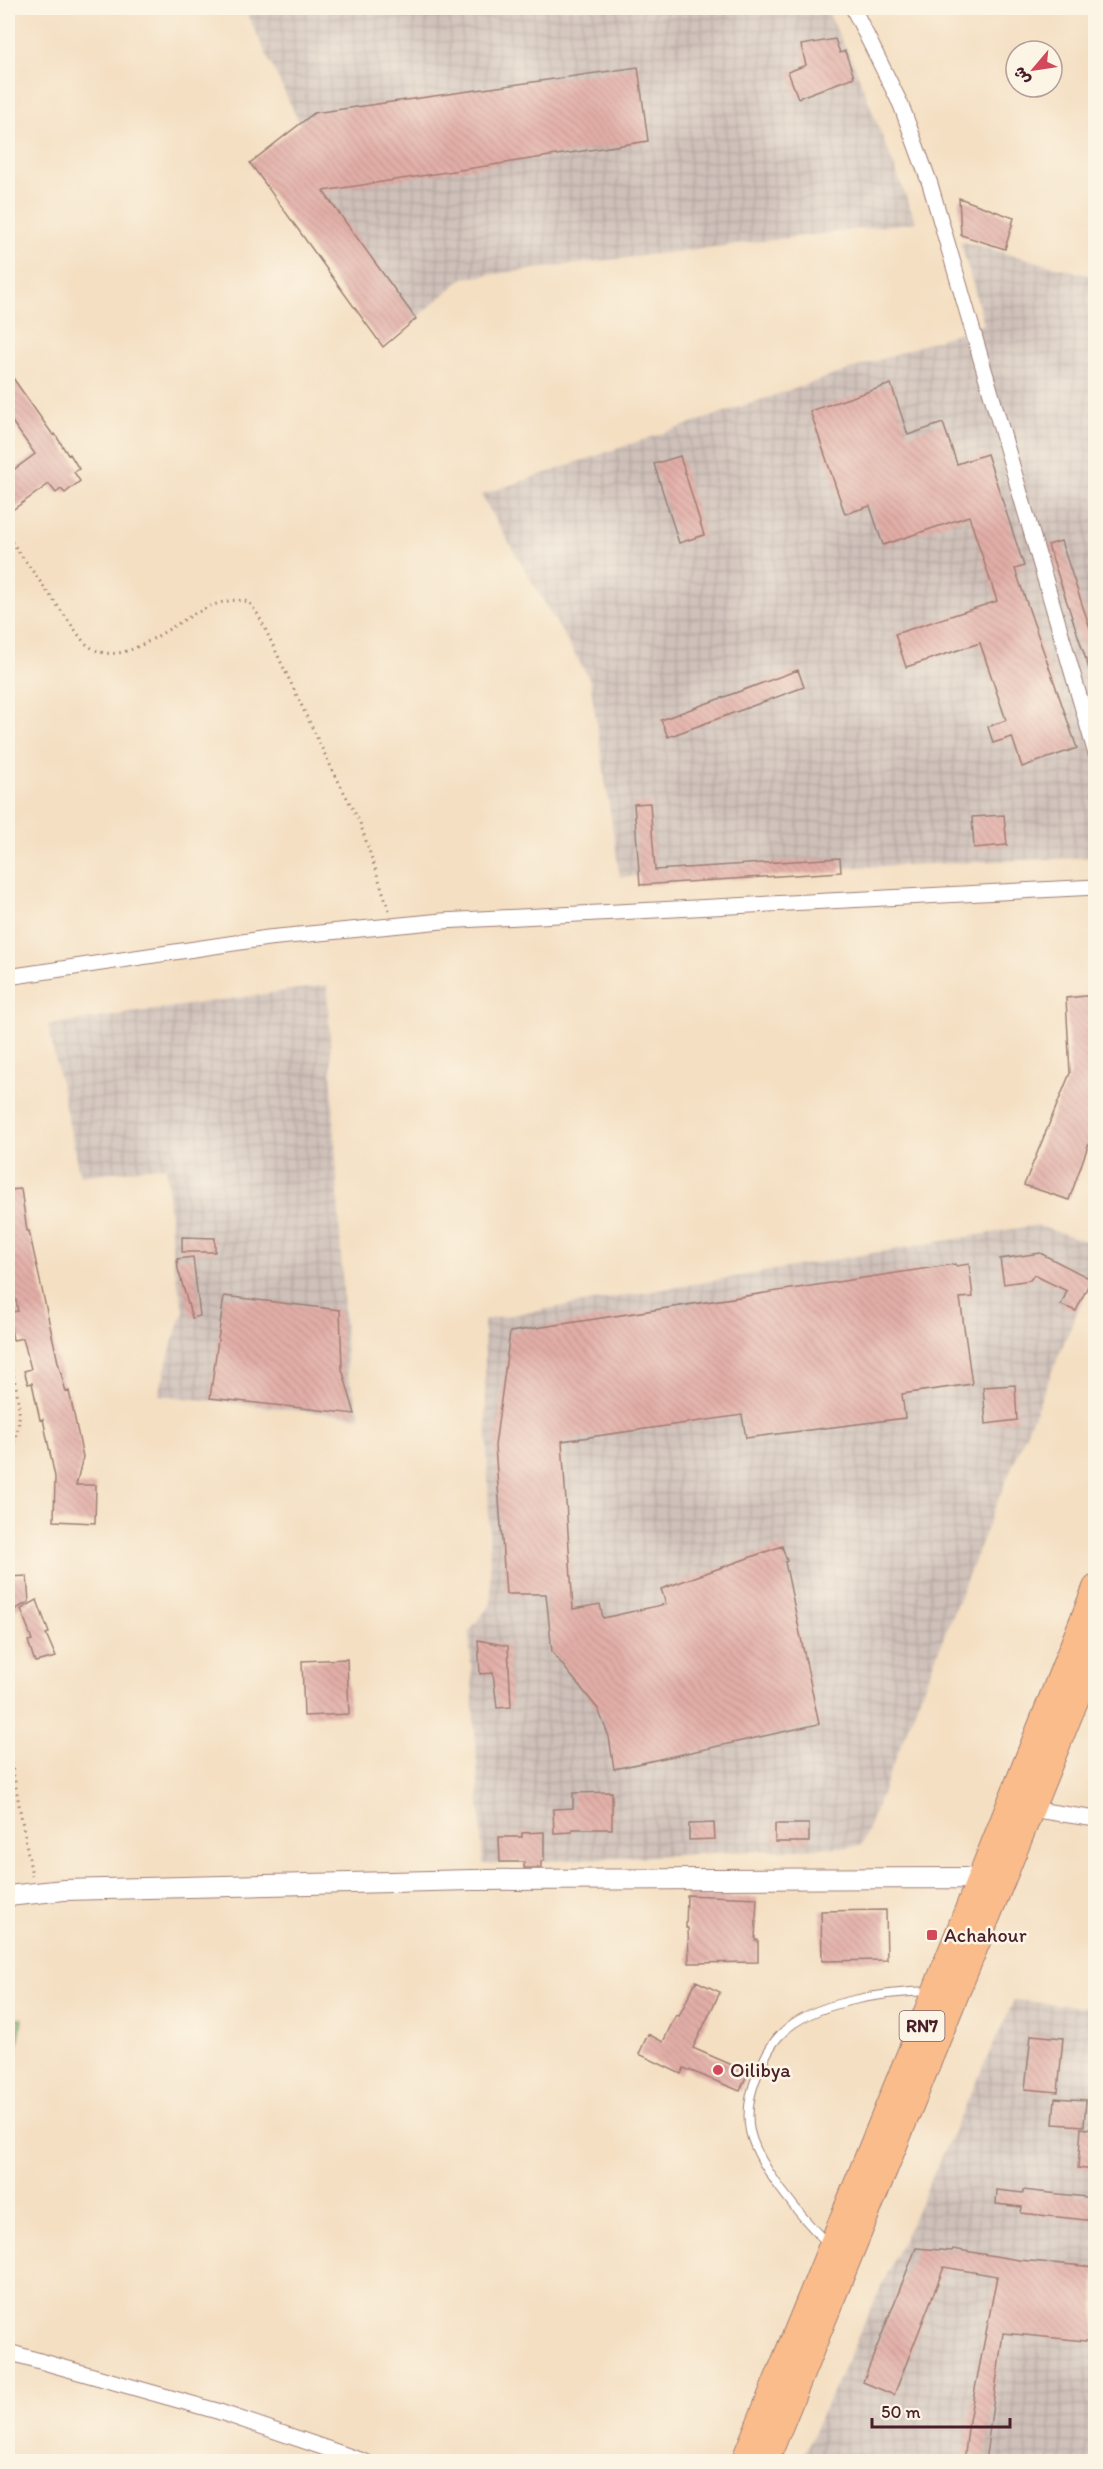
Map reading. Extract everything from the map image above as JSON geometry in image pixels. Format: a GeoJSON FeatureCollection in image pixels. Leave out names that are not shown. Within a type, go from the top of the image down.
{"type":"FeatureCollection","features":[{"type":"Feature","properties":{"kind":"highway","name":"RN7"},"geometry":{"type":"LineString","coordinates":[[765,2462],[989,1882],[1095,1588]]}},
{"type":"Feature","properties":{"kind":"highway","name":"RN7"},"geometry":{"type":"LineString","coordinates":[[744,2462],[936,1990],[989,1882],[1030,1809],[1095,1649]]}},
{"type":"Feature","properties":{"kind":"street"},"geometry":{"type":"LineString","coordinates":[[854,8],[901,105],[930,184],[1095,754]]}},
{"type":"Feature","properties":{"kind":"street"},"geometry":{"type":"LineString","coordinates":[[8,977],[268,938],[442,921],[1095,887]]}},
{"type":"Feature","properties":{"kind":"street"},"geometry":{"type":"LineString","coordinates":[[1030,1809],[1095,1819]]}},
{"type":"Feature","properties":{"kind":"street"},"geometry":{"type":"LineString","coordinates":[[8,1896],[64,1890],[460,1880],[965,1878],[989,1882]]}},
{"type":"Feature","properties":{"kind":"street"},"geometry":{"type":"LineString","coordinates":[[8,2352],[217,2411],[366,2462]]}},
{"type":"Feature","properties":{"kind":"lane"},"geometry":{"type":"LineString","coordinates":[[831,2247],[797,2209],[755,2147],[748,2115],[749,2099],[764,2057],[781,2034],[804,2017],[868,1998],[936,1990]]}},
{"type":"Feature","properties":{"kind":"path"},"geometry":{"type":"LineString","coordinates":[[8,537],[83,641],[95,651],[117,655],[209,605],[234,599],[249,602],[259,616],[360,823],[395,927]]}},
{"type":"Feature","properties":{"kind":"path"},"geometry":{"type":"LineString","coordinates":[[8,1352],[19,1405],[20,1422],[15,1441],[8,1453]]}},
{"type":"Feature","properties":{"kind":"path"},"geometry":{"type":"LineString","coordinates":[[8,1758],[12,1766],[35,1893]]}},
{"type":"Feature","properties":{"kind":"shaded area"},"geometry":{"type":"Polygon","coordinates":[[[244,8],[826,8],[855,67],[916,222],[463,278],[383,347],[250,163],[300,124],[244,8]]]}},
{"type":"Feature","properties":{"kind":"shaded area"},"geometry":{"type":"Polygon","coordinates":[[[960,241],[1095,277],[1095,857],[620,877],[590,680],[481,495],[984,324],[960,241]]]}},
{"type":"Feature","properties":{"kind":"shaded area"},"geometry":{"type":"Polygon","coordinates":[[[327,985],[347,1372],[361,1417],[159,1395],[172,1343],[184,1311],[173,1262],[166,1166],[80,1176],[48,1025],[327,985]]]}},
{"type":"Feature","properties":{"kind":"shaded area"},"geometry":{"type":"Polygon","coordinates":[[[1036,1225],[1095,1244],[1095,1269],[991,1517],[861,1846],[483,1864],[469,1631],[491,1604],[484,1320],[1036,1225]]]}},
{"type":"Feature","properties":{"kind":"shaded area"},"geometry":{"type":"Polygon","coordinates":[[[1014,2000],[1095,2008],[1095,2461],[800,2462],[1014,2000]]]}},
{"type":"Feature","properties":{"kind":"green space"},"geometry":{"type":"Polygon","coordinates":[[[8,2017],[22,2019],[8,2100],[8,2017]]]}},
{"type":"Feature","properties":{"kind":"building"},"geometry":{"type":"Polygon","coordinates":[[[835,39],[840,53],[845,51],[854,77],[798,98],[788,72],[806,65],[801,45],[835,39]]]}},
{"type":"Feature","properties":{"kind":"building"},"geometry":{"type":"Polygon","coordinates":[[[638,67],[648,141],[323,191],[416,319],[383,347],[250,163],[314,113],[638,67]]]}},
{"type":"Feature","properties":{"kind":"building"},"geometry":{"type":"Polygon","coordinates":[[[959,198],[1014,218],[1005,249],[961,235],[959,198]]]}},
{"type":"Feature","properties":{"kind":"building"},"geometry":{"type":"Polygon","coordinates":[[[8,371],[53,435],[55,434],[68,455],[70,454],[79,469],[74,472],[80,481],[65,493],[61,489],[56,493],[49,484],[8,513],[8,474],[35,454],[8,416],[8,371]]]}},
{"type":"Feature","properties":{"kind":"building"},"geometry":{"type":"Polygon","coordinates":[[[891,384],[908,435],[943,423],[957,464],[987,454],[1024,566],[1015,569],[1077,748],[1022,767],[1012,737],[993,743],[988,727],[1006,720],[980,643],[906,667],[895,634],[997,601],[969,516],[883,545],[870,506],[845,514],[810,411],[891,384]]]}},
{"type":"Feature","properties":{"kind":"building"},"geometry":{"type":"Polygon","coordinates":[[[680,456],[704,535],[679,543],[654,464],[680,456]]]}},
{"type":"Feature","properties":{"kind":"building"},"geometry":{"type":"Polygon","coordinates":[[[1061,541],[1095,643],[1095,680],[1093,681],[1048,545],[1061,541]]]}},
{"type":"Feature","properties":{"kind":"building"},"geometry":{"type":"Polygon","coordinates":[[[798,670],[804,687],[668,737],[661,720],[798,670]]]}},
{"type":"Feature","properties":{"kind":"building"},"geometry":{"type":"Polygon","coordinates":[[[650,803],[655,870],[840,858],[841,872],[640,885],[634,804],[650,803]]]}},
{"type":"Feature","properties":{"kind":"building"},"geometry":{"type":"Polygon","coordinates":[[[1004,815],[1007,845],[974,848],[972,817],[1004,815]]]}},
{"type":"Feature","properties":{"kind":"building"},"geometry":{"type":"Polygon","coordinates":[[[1095,995],[1095,1126],[1069,1200],[1024,1185],[1070,1073],[1066,998],[1095,995]]]}},
{"type":"Feature","properties":{"kind":"building"},"geometry":{"type":"Polygon","coordinates":[[[21,1189],[27,1231],[29,1231],[58,1362],[66,1392],[69,1391],[83,1457],[76,1485],[96,1485],[95,1523],[54,1521],[55,1477],[43,1419],[40,1420],[32,1383],[28,1384],[24,1371],[31,1369],[23,1338],[13,1340],[8,1313],[18,1311],[11,1276],[8,1277],[8,1190],[21,1189]]]}},
{"type":"Feature","properties":{"kind":"building"},"geometry":{"type":"Polygon","coordinates":[[[182,1237],[215,1238],[215,1252],[182,1252],[182,1237]]]}},
{"type":"Feature","properties":{"kind":"building"},"geometry":{"type":"Polygon","coordinates":[[[1040,1253],[1091,1279],[1076,1311],[1061,1305],[1067,1291],[1034,1275],[1030,1280],[1004,1284],[1000,1259],[1040,1253]]]}},
{"type":"Feature","properties":{"kind":"building"},"geometry":{"type":"Polygon","coordinates":[[[193,1257],[200,1316],[192,1318],[177,1259],[193,1257]]]}},
{"type":"Feature","properties":{"kind":"building"},"geometry":{"type":"Polygon","coordinates":[[[955,1264],[956,1266],[969,1264],[973,1297],[960,1298],[972,1384],[902,1394],[905,1418],[746,1438],[742,1415],[562,1441],[573,1609],[600,1604],[603,1618],[666,1604],[661,1589],[782,1546],[787,1561],[785,1562],[819,1724],[614,1769],[609,1737],[598,1709],[552,1652],[546,1594],[506,1594],[495,1446],[510,1332],[955,1264]]]}},
{"type":"Feature","properties":{"kind":"building"},"geometry":{"type":"Polygon","coordinates":[[[224,1296],[340,1310],[342,1369],[355,1414],[210,1398],[224,1296]]]}},
{"type":"Feature","properties":{"kind":"building"},"geometry":{"type":"Polygon","coordinates":[[[1015,1385],[1017,1420],[986,1424],[983,1387],[1015,1385]]]}},
{"type":"Feature","properties":{"kind":"building"},"geometry":{"type":"Polygon","coordinates":[[[27,1576],[29,1602],[8,1613],[8,1577],[27,1576]]]}},
{"type":"Feature","properties":{"kind":"building"},"geometry":{"type":"Polygon","coordinates":[[[37,1600],[49,1633],[46,1634],[56,1657],[35,1662],[28,1641],[32,1640],[21,1609],[37,1600]]]}},
{"type":"Feature","properties":{"kind":"building"},"geometry":{"type":"Polygon","coordinates":[[[478,1640],[508,1646],[511,1707],[497,1708],[493,1673],[480,1674],[478,1640]]]}},
{"type":"Feature","properties":{"kind":"building"},"geometry":{"type":"Polygon","coordinates":[[[347,1659],[349,1714],[304,1716],[302,1661],[347,1659]]]}},
{"type":"Feature","properties":{"kind":"building"},"geometry":{"type":"Polygon","coordinates":[[[612,1792],[612,1829],[572,1829],[572,1832],[554,1833],[553,1809],[573,1808],[573,1793],[612,1792]]]}},
{"type":"Feature","properties":{"kind":"building"},"geometry":{"type":"Polygon","coordinates":[[[714,1823],[715,1839],[689,1840],[689,1824],[714,1823]]]}},
{"type":"Feature","properties":{"kind":"building"},"geometry":{"type":"Polygon","coordinates":[[[775,1824],[809,1824],[809,1842],[775,1842],[775,1824]]]}},
{"type":"Feature","properties":{"kind":"building"},"geometry":{"type":"Polygon","coordinates":[[[544,1832],[544,1861],[541,1861],[541,1868],[524,1868],[524,1862],[500,1862],[499,1837],[522,1837],[522,1833],[544,1832]]]}},
{"type":"Feature","properties":{"kind":"building"},"geometry":{"type":"Polygon","coordinates":[[[687,1895],[757,1898],[755,1940],[758,1940],[758,1962],[689,1963],[688,1928],[686,1928],[687,1895]]]}},
{"type":"Feature","properties":{"kind":"building"},"geometry":{"type":"Polygon","coordinates":[[[886,1910],[887,1960],[822,1961],[821,1911],[886,1910]]]}},
{"type":"Feature","properties":{"kind":"building"},"geometry":{"type":"Polygon","coordinates":[[[696,1981],[720,1992],[693,2048],[748,2072],[740,2091],[684,2068],[681,2074],[639,2054],[648,2034],[663,2042],[696,1981]]]}},
{"type":"Feature","properties":{"kind":"building"},"geometry":{"type":"Polygon","coordinates":[[[1031,2035],[1063,2038],[1058,2092],[1025,2089],[1031,2035]]]}},
{"type":"Feature","properties":{"kind":"building"},"geometry":{"type":"Polygon","coordinates":[[[1055,2098],[1086,2100],[1084,2126],[1053,2124],[1055,2098]]]}},
{"type":"Feature","properties":{"kind":"building"},"geometry":{"type":"Polygon","coordinates":[[[1081,2128],[1095,2130],[1095,2170],[1078,2168],[1081,2128]]]}},
{"type":"Feature","properties":{"kind":"building"},"geometry":{"type":"Polygon","coordinates":[[[997,2190],[1023,2193],[1023,2190],[1095,2198],[1095,2221],[1021,2213],[1022,2207],[996,2204],[997,2190]]]}},
{"type":"Feature","properties":{"kind":"building"},"geometry":{"type":"Polygon","coordinates":[[[916,2248],[952,2251],[953,2249],[1019,2260],[1095,2267],[1095,2342],[1003,2333],[985,2462],[964,2462],[969,2420],[997,2276],[944,2267],[894,2395],[863,2382],[916,2248]]]}},
{"type":"Feature","properties":{"kind":"place","name":"Achahour"},"geometry":{"type":"Point","coordinates":[932,1935]}},
{"type":"Feature","properties":{"kind":"place","name":"Oilibya"},"geometry":{"type":"Point","coordinates":[718,2070]}}]}
